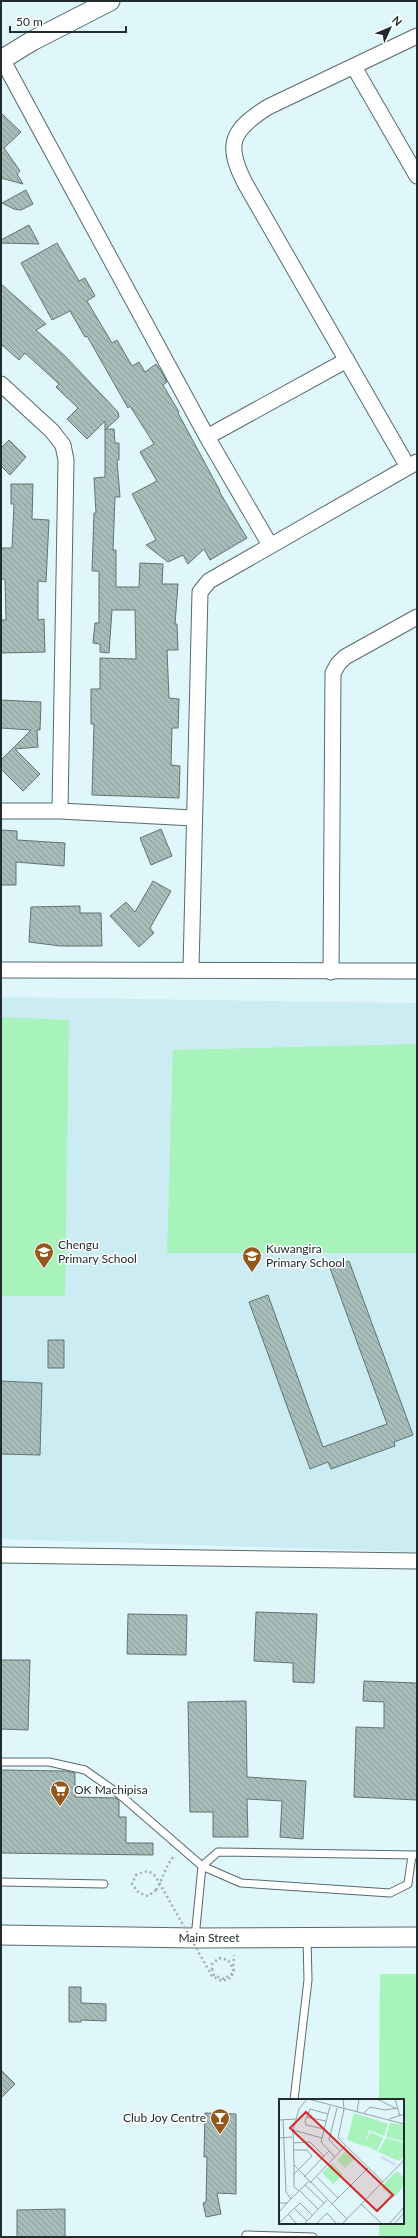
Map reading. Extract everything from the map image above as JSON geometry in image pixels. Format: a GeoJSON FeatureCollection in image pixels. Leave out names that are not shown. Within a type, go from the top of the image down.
{"type":"FeatureCollection","features":[{"type":"Feature","properties":{"kind":"street"},"geometry":{"type":"LineString","coordinates":[[110,1],[32,41],[1,59],[207,437],[270,545]]}},
{"type":"Feature","properties":{"kind":"street"},"geometry":{"type":"LineString","coordinates":[[191,969],[193,818],[200,592],[209,581],[412,465],[347,360],[237,169],[234,154],[234,141],[239,131],[251,118],[268,107],[417,36]]}},
{"type":"Feature","properties":{"kind":"street"},"geometry":{"type":"LineString","coordinates":[[354,67],[417,176]]}},
{"type":"Feature","properties":{"kind":"street"},"geometry":{"type":"LineString","coordinates":[[207,437],[347,360]]}},
{"type":"Feature","properties":{"kind":"street"},"geometry":{"type":"LineString","coordinates":[[1,384],[52,431],[63,444],[66,460],[60,811]]}},
{"type":"Feature","properties":{"kind":"street"},"geometry":{"type":"LineString","coordinates":[[331,972],[333,673],[338,664],[345,657],[417,617]]}},
{"type":"Feature","properties":{"kind":"street"},"geometry":{"type":"LineString","coordinates":[[1,811],[60,811],[193,818]]}},
{"type":"Feature","properties":{"kind":"street"},"geometry":{"type":"LineString","coordinates":[[1,970],[191,969],[331,972],[417,971]]}},
{"type":"Feature","properties":{"kind":"street"},"geometry":{"type":"LineString","coordinates":[[1,1555],[417,1561]]}},
{"type":"Feature","properties":{"kind":"street","name":"Main Street"},"geometry":{"type":"LineString","coordinates":[[1,1935],[195,1938],[417,1937]]}},
{"type":"Feature","properties":{"kind":"lane"},"geometry":{"type":"LineString","coordinates":[[1,1762],[49,1762],[85,1770],[119,1794],[182,1847],[202,1866],[241,1883],[390,1893],[408,1884],[415,1855],[218,1852],[202,1866],[195,1938]]}},
{"type":"Feature","properties":{"kind":"lane"},"geometry":{"type":"LineString","coordinates":[[1,1882],[104,1884]]}},
{"type":"Feature","properties":{"kind":"lane"},"geometry":{"type":"LineString","coordinates":[[294,2099],[308,1980],[307,1938]]}},
{"type":"Feature","properties":{"kind":"lane"},"geometry":{"type":"LineString","coordinates":[[246,2237],[246,2235],[313,2237]]}},
{"type":"Feature","properties":{"kind":"path"},"geometry":{"type":"LineString","coordinates":[[182,1847],[165,1866],[165,1875],[156,1890],[148,1896],[138,1893],[132,1884],[136,1875],[145,1871],[152,1872],[156,1877],[212,1976],[222,1981],[231,1978],[234,1970],[228,1960],[219,1958],[212,1964],[214,1975],[224,1979],[233,1973],[234,1955]]}},
{"type":"Feature","properties":{"kind":"shaded area","name":"Kuwangira Primary School"},"geometry":{"type":"Polygon","coordinates":[[[1,997],[417,1003],[417,1552],[1,1539],[1,997]]]}},
{"type":"Feature","properties":{"kind":"green space"},"geometry":{"type":"Polygon","coordinates":[[[1,1017],[69,1020],[65,1296],[1,1296],[1,1017]]]}},
{"type":"Feature","properties":{"kind":"green space"},"geometry":{"type":"Polygon","coordinates":[[[417,1044],[417,1253],[167,1253],[173,1050],[417,1044]]]}},
{"type":"Feature","properties":{"kind":"green space"},"geometry":{"type":"Polygon","coordinates":[[[380,1974],[417,1974],[417,2237],[379,2237],[379,2224],[404,2224],[404,2099],[379,2099],[380,1974]]]}},
{"type":"Feature","properties":{"kind":"building"},"geometry":{"type":"Polygon","coordinates":[[[1,113],[21,132],[4,148],[20,171],[17,174],[23,184],[1,178],[1,113]]]}},
{"type":"Feature","properties":{"kind":"building"},"geometry":{"type":"Polygon","coordinates":[[[26,190],[33,204],[21,210],[14,209],[2,203],[26,190]]]}},
{"type":"Feature","properties":{"kind":"building"},"geometry":{"type":"Polygon","coordinates":[[[29,225],[39,244],[1,243],[1,240],[29,225]]]}},
{"type":"Feature","properties":{"kind":"building"},"geometry":{"type":"Polygon","coordinates":[[[57,243],[79,281],[85,278],[95,296],[87,301],[112,343],[117,340],[132,366],[139,362],[145,372],[156,364],[161,371],[167,382],[163,385],[179,412],[178,413],[219,491],[247,538],[210,560],[204,549],[188,564],[183,555],[168,562],[146,545],[156,540],[132,494],[157,481],[140,452],[154,444],[130,406],[128,408],[87,336],[85,337],[70,311],[52,320],[21,263],[57,243]]]}},
{"type":"Feature","properties":{"kind":"building"},"geometry":{"type":"Polygon","coordinates":[[[1,284],[46,324],[36,330],[65,356],[118,412],[119,417],[106,429],[114,429],[115,443],[119,443],[119,460],[117,460],[120,497],[115,497],[113,550],[116,550],[116,587],[139,587],[140,563],[163,564],[162,584],[178,584],[175,624],[177,624],[178,650],[167,650],[169,698],[179,699],[178,728],[172,728],[171,765],[180,766],[179,798],[92,795],[94,724],[91,724],[91,689],[100,689],[100,658],[136,659],[135,610],[112,610],[109,653],[100,652],[100,644],[93,643],[95,623],[99,623],[99,571],[92,571],[94,513],[96,513],[94,478],[105,477],[105,421],[87,439],[67,419],[78,408],[56,387],[59,384],[25,353],[19,360],[1,344],[1,284]]]}},
{"type":"Feature","properties":{"kind":"building"},"geometry":{"type":"Polygon","coordinates":[[[9,440],[26,457],[10,475],[1,466],[1,448],[9,440]]]}},
{"type":"Feature","properties":{"kind":"building"},"geometry":{"type":"Polygon","coordinates":[[[11,484],[33,484],[32,519],[49,520],[46,582],[38,581],[38,620],[44,619],[45,652],[1,653],[1,620],[6,620],[5,579],[1,579],[1,548],[12,548],[14,504],[11,504],[11,484]]]}},
{"type":"Feature","properties":{"kind":"building"},"geometry":{"type":"Polygon","coordinates":[[[1,700],[41,702],[40,730],[37,730],[38,747],[15,749],[40,774],[23,791],[1,769],[1,760],[31,730],[1,728],[1,700]]]}},
{"type":"Feature","properties":{"kind":"building"},"geometry":{"type":"Polygon","coordinates":[[[161,829],[172,856],[151,865],[140,838],[161,829]]]}},
{"type":"Feature","properties":{"kind":"building"},"geometry":{"type":"Polygon","coordinates":[[[1,830],[17,831],[17,840],[65,843],[64,866],[16,862],[16,885],[1,885],[1,830]]]}},
{"type":"Feature","properties":{"kind":"building"},"geometry":{"type":"Polygon","coordinates":[[[153,881],[171,891],[150,928],[154,933],[139,947],[110,916],[126,902],[135,912],[153,881]]]}},
{"type":"Feature","properties":{"kind":"building"},"geometry":{"type":"Polygon","coordinates":[[[80,906],[80,913],[101,913],[102,946],[60,946],[29,942],[31,907],[80,906]]]}},
{"type":"Feature","properties":{"kind":"building"},"geometry":{"type":"Polygon","coordinates":[[[349,1261],[413,1435],[394,1442],[395,1446],[331,1469],[328,1462],[310,1469],[249,1302],[268,1295],[323,1447],[387,1424],[330,1268],[349,1261]]]}},
{"type":"Feature","properties":{"kind":"building"},"geometry":{"type":"Polygon","coordinates":[[[48,1340],[64,1340],[64,1368],[48,1368],[48,1340]]]}},
{"type":"Feature","properties":{"kind":"building"},"geometry":{"type":"Polygon","coordinates":[[[1,1381],[42,1383],[40,1455],[1,1454],[1,1381]]]}},
{"type":"Feature","properties":{"kind":"building"},"geometry":{"type":"Polygon","coordinates":[[[256,1612],[317,1614],[314,1683],[293,1682],[293,1663],[254,1661],[256,1612]]]}},
{"type":"Feature","properties":{"kind":"building"},"geometry":{"type":"Polygon","coordinates":[[[128,1614],[187,1615],[186,1655],[127,1654],[128,1614]]]}},
{"type":"Feature","properties":{"kind":"building"},"geometry":{"type":"Polygon","coordinates":[[[1,1660],[30,1660],[28,1730],[1,1729],[1,1660]]]}},
{"type":"Feature","properties":{"kind":"building"},"geometry":{"type":"Polygon","coordinates":[[[364,1681],[417,1683],[417,1800],[354,1797],[356,1727],[384,1728],[384,1702],[363,1701],[364,1681]]]}},
{"type":"Feature","properties":{"kind":"building"},"geometry":{"type":"Polygon","coordinates":[[[246,1701],[247,1777],[306,1781],[303,1839],[280,1837],[282,1801],[247,1799],[248,1837],[213,1837],[213,1812],[190,1812],[188,1702],[246,1701]]]}},
{"type":"Feature","properties":{"kind":"building","name":"OK Machipisa"},"geometry":{"type":"Polygon","coordinates":[[[1,1770],[66,1771],[75,1773],[75,1797],[116,1798],[119,1801],[119,1817],[126,1817],[126,1843],[153,1843],[153,1855],[1,1853],[1,1770]]]}},
{"type":"Feature","properties":{"kind":"building"},"geometry":{"type":"Polygon","coordinates":[[[69,1987],[81,1987],[81,2003],[106,2004],[106,2021],[81,2020],[81,2022],[69,2022],[69,1987]]]}},
{"type":"Feature","properties":{"kind":"building"},"geometry":{"type":"Polygon","coordinates":[[[1,2070],[15,2084],[1,2098],[1,2070]]]}},
{"type":"Feature","properties":{"kind":"building"},"geometry":{"type":"Polygon","coordinates":[[[205,2113],[236,2114],[236,2194],[217,2193],[221,2214],[206,2217],[203,2203],[206,2202],[207,2157],[204,2157],[205,2113]]]}},
{"type":"Feature","properties":{"kind":"building"},"geometry":{"type":"Polygon","coordinates":[[[65,2209],[65,2237],[17,2237],[17,2210],[65,2209]]]}},
{"type":"Feature","properties":{"kind":"place","name":"Chengu Primary School"},"geometry":{"type":"Point","coordinates":[44,1269]}},
{"type":"Feature","properties":{"kind":"place","name":"Kuwangira Primary School"},"geometry":{"type":"Point","coordinates":[252,1273]}},
{"type":"Feature","properties":{"kind":"place","name":"OK Machipisa"},"geometry":{"type":"Point","coordinates":[60,1807]}},
{"type":"Feature","properties":{"kind":"place","name":"Club Joy Centre"},"geometry":{"type":"Point","coordinates":[220,2135]}}]}
